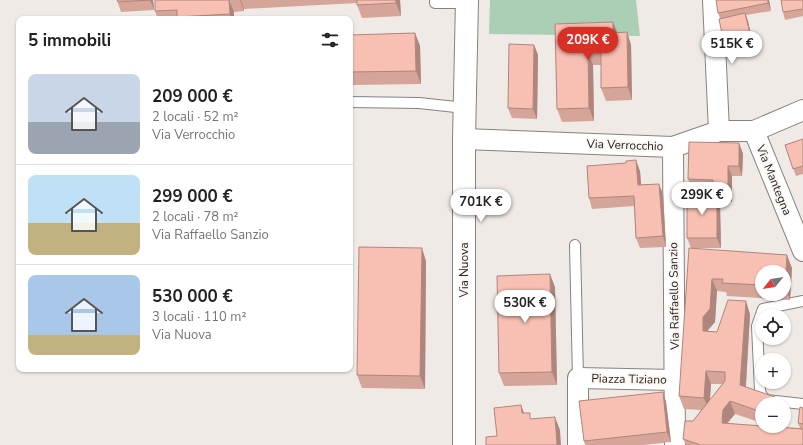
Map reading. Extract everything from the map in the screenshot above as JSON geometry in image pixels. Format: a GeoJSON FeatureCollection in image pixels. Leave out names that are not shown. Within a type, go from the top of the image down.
{"type":"FeatureCollection","features":[{"type":"Feature","properties":{"kind":"main road","name":"Via Nuova"},"geometry":{"type":"LineString","coordinates":[[464,445],[464,139],[467,1]]}},
{"type":"Feature","properties":{"kind":"street"},"geometry":{"type":"LineString","coordinates":[[713,0],[718,131]]}},
{"type":"Feature","properties":{"kind":"street","name":"Via Verrocchio"},"geometry":{"type":"LineString","coordinates":[[464,139],[672,147],[718,131],[754,131],[803,110]]}},
{"type":"Feature","properties":{"kind":"street","name":"Via Mantegna"},"geometry":{"type":"LineString","coordinates":[[754,131],[802,245]]}},
{"type":"Feature","properties":{"kind":"street","name":"Via Raffaello Sanzio"},"geometry":{"type":"LineString","coordinates":[[672,147],[676,445]]}},
{"type":"Feature","properties":{"kind":"street","name":"Piazza Tiziano"},"geometry":{"type":"LineString","coordinates":[[578,445],[578,378],[675,380]]}},
{"type":"Feature","properties":{"kind":"lane"},"geometry":{"type":"LineString","coordinates":[[435,0],[435,3],[467,1]]}},
{"type":"Feature","properties":{"kind":"lane"},"geometry":{"type":"LineString","coordinates":[[353,102],[419,103],[465,108]]}},
{"type":"Feature","properties":{"kind":"lane"},"geometry":{"type":"LineString","coordinates":[[575,245],[578,378]]}},
{"type":"Feature","properties":{"kind":"lane"},"geometry":{"type":"LineString","coordinates":[[803,301],[763,309],[757,326],[760,390],[762,396],[767,400],[803,404]]}},
{"type":"Feature","properties":{"kind":"green space"},"geometry":{"type":"Polygon","coordinates":[[[490,0],[636,0],[640,36],[489,34],[490,0]]]}},
{"type":"Feature","properties":{"kind":"building"},"geometry":{"type":"Polygon","coordinates":[[[117,0],[150,0],[118,2],[117,0]]]}},
{"type":"Feature","properties":{"kind":"building"},"geometry":{"type":"Polygon","coordinates":[[[155,0],[229,0],[230,14],[177,16],[177,10],[155,11],[155,0]]]}},
{"type":"Feature","properties":{"kind":"building"},"geometry":{"type":"Polygon","coordinates":[[[357,0],[396,0],[396,3],[357,5],[357,0]]]}},
{"type":"Feature","properties":{"kind":"building"},"geometry":{"type":"Polygon","coordinates":[[[716,0],[768,0],[768,3],[718,13],[716,0]]]}},
{"type":"Feature","properties":{"kind":"building"},"geometry":{"type":"Polygon","coordinates":[[[781,0],[803,0],[803,9],[783,12],[781,0]]]}},
{"type":"Feature","properties":{"kind":"building"},"geometry":{"type":"Polygon","coordinates":[[[745,13],[751,38],[724,44],[719,19],[745,13]]]}},
{"type":"Feature","properties":{"kind":"building"},"geometry":{"type":"Polygon","coordinates":[[[613,22],[613,33],[627,32],[628,87],[601,88],[601,52],[588,53],[589,108],[557,109],[555,24],[613,22]]]}},
{"type":"Feature","properties":{"kind":"building"},"geometry":{"type":"Polygon","coordinates":[[[415,33],[416,71],[353,72],[353,35],[415,33]]]}},
{"type":"Feature","properties":{"kind":"building"},"geometry":{"type":"Polygon","coordinates":[[[509,44],[534,45],[533,109],[508,108],[509,44]]]}},
{"type":"Feature","properties":{"kind":"building"},"geometry":{"type":"Polygon","coordinates":[[[803,139],[803,166],[793,169],[785,145],[803,139]]]}},
{"type":"Feature","properties":{"kind":"building"},"geometry":{"type":"Polygon","coordinates":[[[689,142],[739,143],[739,166],[728,166],[728,191],[713,191],[713,180],[688,179],[689,142]]]}},
{"type":"Feature","properties":{"kind":"building"},"geometry":{"type":"Polygon","coordinates":[[[636,160],[638,185],[659,184],[663,236],[636,238],[634,196],[589,198],[587,166],[626,163],[626,161],[636,160]]]}},
{"type":"Feature","properties":{"kind":"building"},"geometry":{"type":"Polygon","coordinates":[[[687,193],[717,194],[717,238],[687,238],[687,193]]]}},
{"type":"Feature","properties":{"kind":"building"},"geometry":{"type":"Polygon","coordinates":[[[359,247],[422,248],[420,376],[357,375],[359,247]]]}},
{"type":"Feature","properties":{"kind":"building"},"geometry":{"type":"Polygon","coordinates":[[[689,248],[787,255],[786,265],[755,265],[755,285],[722,283],[723,279],[712,279],[710,309],[703,317],[703,331],[717,332],[728,300],[746,301],[740,385],[775,397],[755,397],[755,410],[730,401],[723,410],[722,423],[755,425],[755,433],[791,433],[791,428],[803,429],[803,445],[701,445],[683,439],[685,421],[693,421],[725,381],[725,372],[706,371],[704,398],[679,396],[689,248]]]}},
{"type":"Feature","properties":{"kind":"building"},"geometry":{"type":"Polygon","coordinates":[[[550,274],[552,372],[499,373],[497,276],[550,274]]]}},
{"type":"Feature","properties":{"kind":"building"},"geometry":{"type":"Polygon","coordinates":[[[663,392],[667,432],[584,441],[579,401],[663,392]]]}},
{"type":"Feature","properties":{"kind":"building"},"geometry":{"type":"Polygon","coordinates":[[[521,405],[522,413],[530,413],[530,419],[555,417],[557,445],[486,445],[486,437],[497,436],[494,408],[521,405]]]}},
{"type":"Feature","properties":{"kind":"building"},"geometry":{"type":"Polygon","coordinates":[[[800,407],[803,408],[803,424],[798,423],[800,407]]]}}]}
